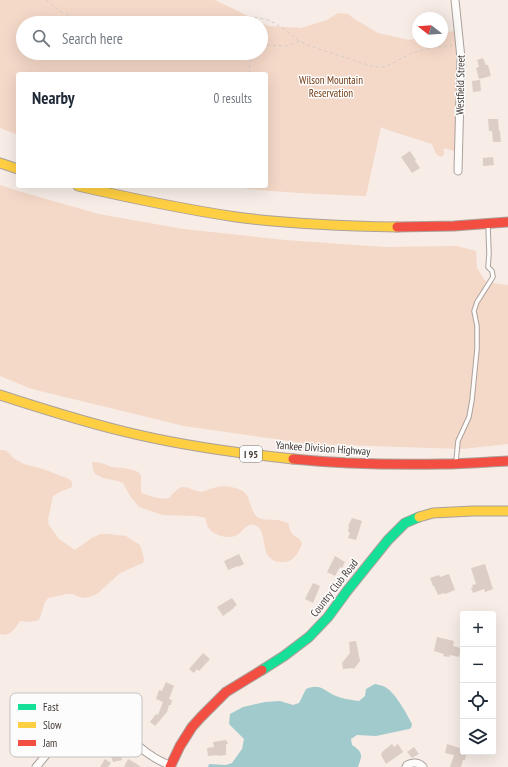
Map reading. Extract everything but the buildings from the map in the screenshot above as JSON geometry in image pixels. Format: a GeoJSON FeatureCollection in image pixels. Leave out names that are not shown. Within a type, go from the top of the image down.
{"type":"FeatureCollection","features":[{"type":"Feature","properties":{"kind":"main road"},"geometry":{"type":"LineString","coordinates":[[0,163],[16,167]]}},
{"type":"Feature","properties":{"kind":"main road"},"geometry":{"type":"LineString","coordinates":[[86,188],[176,208],[281,222],[388,227],[424,227],[508,222]]}},
{"type":"Feature","properties":{"kind":"main road","name":"Yankee Division Highway"},"geometry":{"type":"LineString","coordinates":[[0,395],[113,429],[213,449],[264,456],[315,461],[391,465],[508,461]]}},
{"type":"Feature","properties":{"kind":"main road","name":"Country Club Road"},"geometry":{"type":"LineString","coordinates":[[170,767],[180,746],[192,727],[201,717],[226,692],[284,656],[309,637],[328,618],[347,591],[388,540],[405,523],[433,513],[508,511]]}},
{"type":"Feature","properties":{"kind":"street","name":"Westfield Street"},"geometry":{"type":"LineString","coordinates":[[455,0],[461,58],[458,171]]}},
{"type":"Feature","properties":{"kind":"street"},"geometry":{"type":"LineString","coordinates":[[142,749],[153,758],[170,767]]}},
{"type":"Feature","properties":{"kind":"street"},"geometry":{"type":"LineString","coordinates":[[36,767],[44,757]]}},
{"type":"Feature","properties":{"kind":"street"},"geometry":{"type":"LineString","coordinates":[[406,767],[407,765],[413,763],[420,764],[423,767]]}},
{"type":"Feature","properties":{"kind":"lane"},"geometry":{"type":"LineString","coordinates":[[455,464],[458,441],[469,417],[472,400],[477,349],[477,326],[474,311],[477,302],[493,277],[492,271],[488,267],[488,224]]}},
{"type":"Feature","properties":{"kind":"path"},"geometry":{"type":"LineString","coordinates":[[46,0],[60,11],[70,16]]}},
{"type":"Feature","properties":{"kind":"path"},"geometry":{"type":"LineString","coordinates":[[268,20],[277,24],[299,41],[320,50],[368,65],[381,67],[413,53],[460,44]]}},
{"type":"Feature","properties":{"kind":"path"},"geometry":{"type":"LineString","coordinates":[[268,45],[290,45],[299,41]]}},
{"type":"Feature","properties":{"kind":"path"},"geometry":{"type":"LineString","coordinates":[[250,60],[250,72]]}},
{"type":"Feature","properties":{"kind":"green space","name":"Wilson Mountain Reservation"},"geometry":{"type":"Polygon","coordinates":[[[0,0],[215,0],[248,16],[16,16],[16,60],[268,60],[268,26],[301,28],[327,20],[338,13],[348,14],[378,33],[409,40],[412,39],[412,48],[448,48],[448,32],[455,31],[456,152],[444,148],[444,155],[441,157],[436,154],[432,144],[381,127],[366,196],[281,192],[246,188],[268,188],[268,72],[16,72],[16,134],[0,128],[0,0]]]}},
{"type":"Feature","properties":{"kind":"green space"},"geometry":{"type":"Polygon","coordinates":[[[0,185],[99,214],[183,229],[285,240],[384,247],[457,246],[476,251],[477,268],[486,282],[508,285],[508,444],[462,449],[310,444],[184,426],[32,389],[0,376],[0,185]]]}},
{"type":"Feature","properties":{"kind":"green space"},"geometry":{"type":"Polygon","coordinates":[[[0,450],[8,452],[13,458],[24,464],[43,469],[69,479],[72,482],[72,487],[53,496],[48,519],[49,525],[59,539],[75,550],[92,538],[101,534],[126,536],[140,545],[144,558],[143,563],[120,573],[97,594],[90,597],[82,598],[73,594],[67,594],[48,598],[45,602],[39,620],[30,622],[20,621],[10,633],[4,635],[0,634],[0,450]]]}},
{"type":"Feature","properties":{"kind":"green space"},"geometry":{"type":"Polygon","coordinates":[[[93,462],[112,467],[131,469],[138,472],[141,476],[142,493],[159,498],[169,498],[181,487],[202,492],[222,487],[239,489],[247,495],[252,510],[257,517],[288,523],[292,534],[300,540],[302,544],[293,558],[287,562],[275,561],[270,558],[266,552],[262,533],[255,525],[249,525],[238,535],[224,537],[210,530],[207,525],[206,518],[196,516],[163,515],[139,507],[130,496],[123,483],[103,478],[95,474],[93,462]]]}},
{"type":"Feature","properties":{"kind":"water"},"geometry":{"type":"Polygon","coordinates":[[[375,684],[384,686],[393,693],[412,724],[411,728],[409,729],[376,736],[357,735],[351,739],[352,745],[359,750],[361,754],[358,767],[208,767],[209,764],[226,765],[232,763],[242,749],[244,739],[229,724],[230,714],[243,707],[265,702],[280,701],[293,705],[299,703],[306,689],[311,687],[318,687],[339,697],[359,701],[365,696],[366,689],[375,684]]]}},
{"type":"Feature","properties":{"kind":"traffic: fast"},"geometry":{"type":"LineString","coordinates":[[262,670],[309,637],[328,617],[388,540],[405,523],[419,517]]}},
{"type":"Feature","properties":{"kind":"traffic: slow"},"geometry":{"type":"LineString","coordinates":[[0,163],[16,168]]}},
{"type":"Feature","properties":{"kind":"traffic: slow"},"geometry":{"type":"LineString","coordinates":[[87,188],[157,203],[236,217],[316,224],[397,227]]}},
{"type":"Feature","properties":{"kind":"traffic: slow"},"geometry":{"type":"LineString","coordinates":[[0,395],[76,419],[143,436],[207,448],[293,459]]}},
{"type":"Feature","properties":{"kind":"traffic: slow"},"geometry":{"type":"LineString","coordinates":[[419,517],[433,513],[508,511]]}},
{"type":"Feature","properties":{"kind":"traffic: jam"},"geometry":{"type":"LineString","coordinates":[[397,227],[454,226],[508,222]]}},
{"type":"Feature","properties":{"kind":"traffic: jam"},"geometry":{"type":"LineString","coordinates":[[293,459],[387,464],[451,464],[508,461]]}},
{"type":"Feature","properties":{"kind":"traffic: jam"},"geometry":{"type":"LineString","coordinates":[[170,767],[180,746],[192,727],[201,717],[226,692],[262,670]]}}]}
